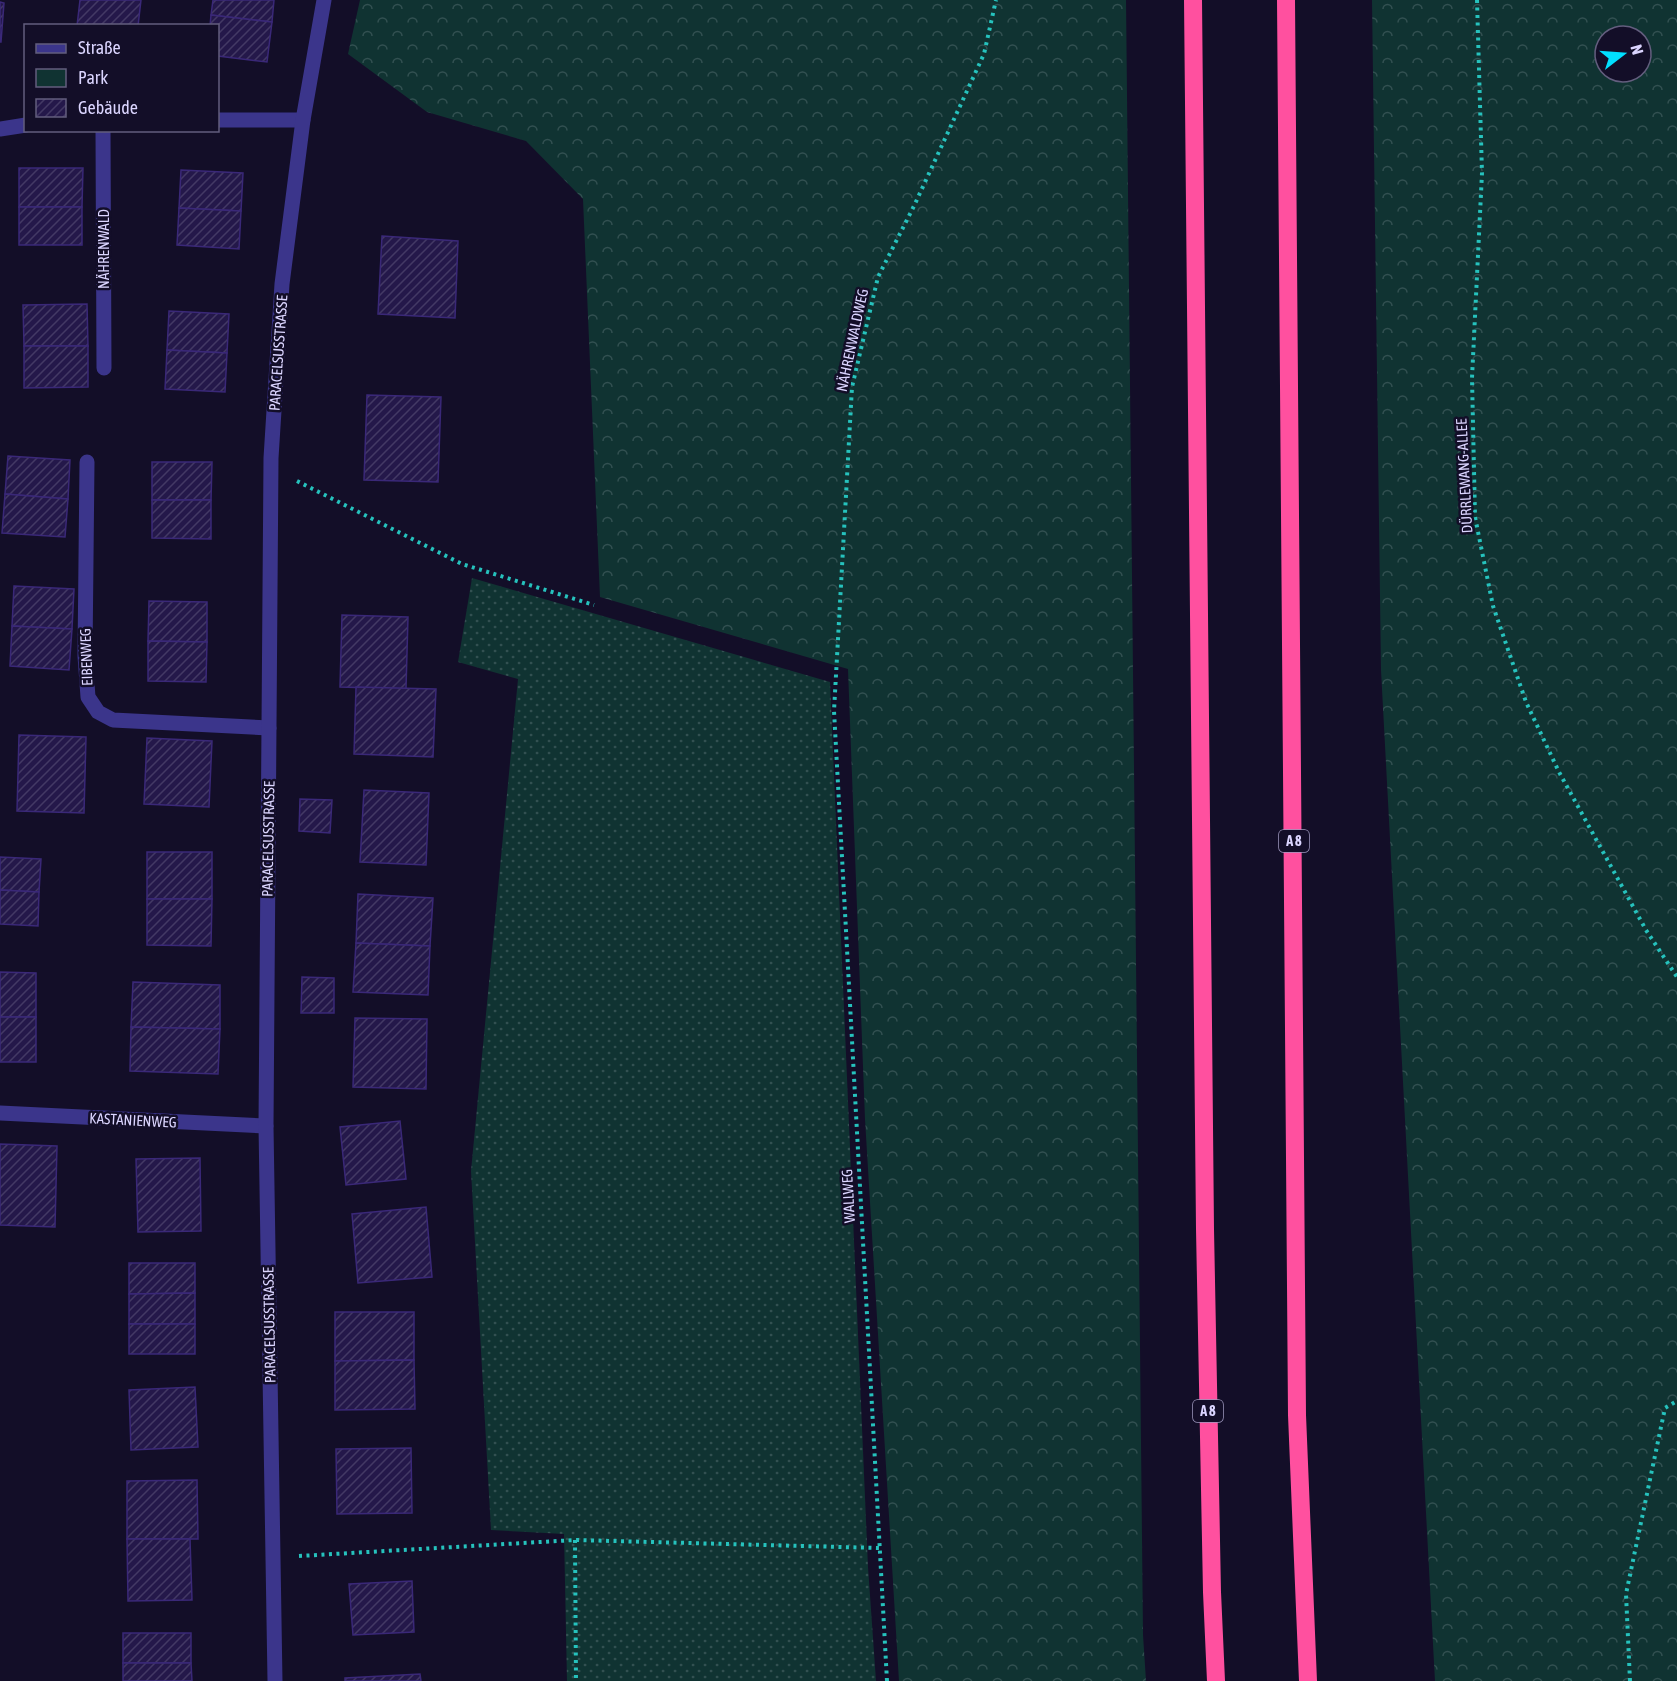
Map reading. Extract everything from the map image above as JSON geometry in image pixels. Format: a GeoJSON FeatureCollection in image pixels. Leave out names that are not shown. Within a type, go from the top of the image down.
{"type":"FeatureCollection","features":[{"type":"Feature","properties":{"kind":"highway","name":"A 8"},"geometry":{"type":"LineString","coordinates":[[1193,0],[1206,1252],[1211,1581],[1216,1681]]}},
{"type":"Feature","properties":{"kind":"highway","name":"A 8"},"geometry":{"type":"LineString","coordinates":[[1286,0],[1297,1415],[1308,1681]]}},
{"type":"Feature","properties":{"kind":"street","name":"PARACELSUSSTRASSE"},"geometry":{"type":"LineString","coordinates":[[275,1681],[266,1126],[270,474],[282,284],[303,120],[324,0]]}},
{"type":"Feature","properties":{"kind":"street"},"geometry":{"type":"LineString","coordinates":[[219,120],[303,120]]}},
{"type":"Feature","properties":{"kind":"street"},"geometry":{"type":"LineString","coordinates":[[0,129],[24,125]]}},
{"type":"Feature","properties":{"kind":"street","name":"NÄHRENWALD"},"geometry":{"type":"LineString","coordinates":[[103,132],[104,368]]}},
{"type":"Feature","properties":{"kind":"street","name":"EIBENWEG"},"geometry":{"type":"LineString","coordinates":[[87,462],[85,656],[88,697],[93,705],[99,712],[113,720],[269,728]]}},
{"type":"Feature","properties":{"kind":"street","name":"KASTANIENWEG"},"geometry":{"type":"LineString","coordinates":[[0,1113],[266,1126]]}},
{"type":"Feature","properties":{"kind":"path","name":"NÄHRENWALDWEG"},"geometry":{"type":"LineString","coordinates":[[834,711],[852,387],[867,321],[878,277],[914,206],[984,54],[996,0]]}},
{"type":"Feature","properties":{"kind":"path","name":"DÜRRLEWANG-ALLEE"},"geometry":{"type":"LineString","coordinates":[[1477,0],[1482,173],[1472,378],[1475,517],[1493,606],[1526,702],[1559,771],[1646,930],[1677,977]]}},
{"type":"Feature","properties":{"kind":"path"},"geometry":{"type":"LineString","coordinates":[[270,474],[301,482],[462,564],[594,605]]}},
{"type":"Feature","properties":{"kind":"path","name":"WALLWEG"},"geometry":{"type":"LineString","coordinates":[[834,711],[887,1681]]}},
{"type":"Feature","properties":{"kind":"path"},"geometry":{"type":"LineString","coordinates":[[1630,1681],[1626,1594],[1665,1408],[1677,1401]]}},
{"type":"Feature","properties":{"kind":"path"},"geometry":{"type":"LineString","coordinates":[[575,1540],[576,1681]]}},
{"type":"Feature","properties":{"kind":"path"},"geometry":{"type":"LineString","coordinates":[[274,1558],[575,1540],[879,1548]]}},
{"type":"Feature","properties":{"kind":"green space"},"geometry":{"type":"Polygon","coordinates":[[[360,0],[1126,0],[1143,1635],[1146,1681],[899,1681],[865,1119],[848,669],[600,597],[583,199],[526,141],[427,112],[348,54],[360,0]]]}},
{"type":"Feature","properties":{"kind":"green space"},"geometry":{"type":"Polygon","coordinates":[[[1372,0],[1677,0],[1677,1681],[1435,1681],[1381,670],[1372,0]]]}},
{"type":"Feature","properties":{"kind":"green space"},"geometry":{"type":"Polygon","coordinates":[[[472,578],[830,682],[868,1567],[876,1681],[567,1681],[564,1534],[491,1530],[471,1171],[518,679],[458,662],[472,578]]]}},
{"type":"Feature","properties":{"kind":"building"},"geometry":{"type":"Polygon","coordinates":[[[80,0],[141,0],[138,24],[77,24],[80,0]]]}},
{"type":"Feature","properties":{"kind":"building"},"geometry":{"type":"Polygon","coordinates":[[[213,0],[274,0],[272,22],[211,15],[213,0]]]}},
{"type":"Feature","properties":{"kind":"building"},"geometry":{"type":"Polygon","coordinates":[[[0,2],[4,3],[1,42],[0,42],[0,2]]]}},
{"type":"Feature","properties":{"kind":"building"},"geometry":{"type":"Polygon","coordinates":[[[211,15],[272,22],[267,62],[219,56],[219,24],[210,24],[211,15]]]}},
{"type":"Feature","properties":{"kind":"building"},"geometry":{"type":"Polygon","coordinates":[[[19,168],[83,168],[82,207],[19,207],[19,168]]]}},
{"type":"Feature","properties":{"kind":"building"},"geometry":{"type":"Polygon","coordinates":[[[181,170],[243,173],[241,211],[179,208],[181,170]]]}},
{"type":"Feature","properties":{"kind":"building"},"geometry":{"type":"Polygon","coordinates":[[[19,207],[82,207],[82,245],[19,245],[19,207]]]}},
{"type":"Feature","properties":{"kind":"building"},"geometry":{"type":"Polygon","coordinates":[[[179,208],[241,211],[239,249],[177,245],[179,208]]]}},
{"type":"Feature","properties":{"kind":"building"},"geometry":{"type":"Polygon","coordinates":[[[382,236],[458,241],[455,318],[378,314],[382,236]]]}},
{"type":"Feature","properties":{"kind":"building"},"geometry":{"type":"Polygon","coordinates":[[[87,304],[88,346],[24,346],[23,305],[87,304]]]}},
{"type":"Feature","properties":{"kind":"building"},"geometry":{"type":"Polygon","coordinates":[[[169,311],[229,314],[227,353],[167,350],[169,311]]]}},
{"type":"Feature","properties":{"kind":"building"},"geometry":{"type":"Polygon","coordinates":[[[24,346],[88,346],[88,387],[24,388],[24,346]]]}},
{"type":"Feature","properties":{"kind":"building"},"geometry":{"type":"Polygon","coordinates":[[[167,350],[227,353],[225,392],[165,389],[167,350]]]}},
{"type":"Feature","properties":{"kind":"building"},"geometry":{"type":"Polygon","coordinates":[[[367,395],[441,397],[438,482],[364,480],[367,395]]]}},
{"type":"Feature","properties":{"kind":"building"},"geometry":{"type":"Polygon","coordinates":[[[8,456],[70,460],[68,499],[5,494],[8,456]]]}},
{"type":"Feature","properties":{"kind":"building"},"geometry":{"type":"Polygon","coordinates":[[[152,462],[212,462],[211,500],[152,500],[152,462]]]}},
{"type":"Feature","properties":{"kind":"building"},"geometry":{"type":"Polygon","coordinates":[[[5,494],[68,499],[65,537],[2,533],[5,494]]]}},
{"type":"Feature","properties":{"kind":"building"},"geometry":{"type":"Polygon","coordinates":[[[152,500],[211,500],[211,539],[152,538],[152,500]]]}},
{"type":"Feature","properties":{"kind":"building"},"geometry":{"type":"Polygon","coordinates":[[[14,586],[74,589],[72,629],[12,626],[14,586]]]}},
{"type":"Feature","properties":{"kind":"building"},"geometry":{"type":"Polygon","coordinates":[[[149,601],[207,602],[207,642],[148,641],[149,601]]]}},
{"type":"Feature","properties":{"kind":"building"},"geometry":{"type":"Polygon","coordinates":[[[342,615],[408,617],[406,689],[340,687],[342,615]]]}},
{"type":"Feature","properties":{"kind":"building"},"geometry":{"type":"Polygon","coordinates":[[[12,626],[72,629],[69,670],[10,666],[12,626]]]}},
{"type":"Feature","properties":{"kind":"building"},"geometry":{"type":"Polygon","coordinates":[[[148,641],[207,642],[206,682],[148,681],[148,641]]]}},
{"type":"Feature","properties":{"kind":"building"},"geometry":{"type":"Polygon","coordinates":[[[356,687],[436,689],[433,757],[354,754],[356,687]]]}},
{"type":"Feature","properties":{"kind":"building"},"geometry":{"type":"Polygon","coordinates":[[[19,735],[86,737],[84,813],[17,811],[19,735]]]}},
{"type":"Feature","properties":{"kind":"building"},"geometry":{"type":"Polygon","coordinates":[[[147,738],[212,741],[209,807],[144,804],[147,738]]]}},
{"type":"Feature","properties":{"kind":"building"},"geometry":{"type":"Polygon","coordinates":[[[364,790],[429,793],[426,865],[360,862],[364,790]]]}},
{"type":"Feature","properties":{"kind":"building"},"geometry":{"type":"Polygon","coordinates":[[[300,799],[332,800],[330,833],[299,831],[300,799]]]}},
{"type":"Feature","properties":{"kind":"building"},"geometry":{"type":"Polygon","coordinates":[[[147,852],[212,852],[212,899],[147,899],[147,852]]]}},
{"type":"Feature","properties":{"kind":"building"},"geometry":{"type":"Polygon","coordinates":[[[0,857],[41,859],[39,892],[0,890],[0,857]]]}},
{"type":"Feature","properties":{"kind":"building"},"geometry":{"type":"Polygon","coordinates":[[[0,890],[39,892],[38,926],[0,924],[0,890]]]}},
{"type":"Feature","properties":{"kind":"building"},"geometry":{"type":"Polygon","coordinates":[[[358,894],[433,898],[430,946],[356,943],[358,894]]]}},
{"type":"Feature","properties":{"kind":"building"},"geometry":{"type":"Polygon","coordinates":[[[147,899],[212,899],[211,946],[147,945],[147,899]]]}},
{"type":"Feature","properties":{"kind":"building"},"geometry":{"type":"Polygon","coordinates":[[[356,943],[430,946],[428,995],[353,992],[356,943]]]}},
{"type":"Feature","properties":{"kind":"building"},"geometry":{"type":"Polygon","coordinates":[[[0,972],[36,973],[36,1017],[0,1017],[0,972]]]}},
{"type":"Feature","properties":{"kind":"building"},"geometry":{"type":"Polygon","coordinates":[[[302,977],[334,978],[334,1013],[301,1013],[302,977]]]}},
{"type":"Feature","properties":{"kind":"building"},"geometry":{"type":"Polygon","coordinates":[[[133,982],[220,985],[220,1029],[131,1027],[133,982]]]}},
{"type":"Feature","properties":{"kind":"building"},"geometry":{"type":"Polygon","coordinates":[[[0,1017],[36,1017],[36,1062],[0,1062],[0,1017]]]}},
{"type":"Feature","properties":{"kind":"building"},"geometry":{"type":"Polygon","coordinates":[[[355,1018],[427,1019],[426,1089],[353,1087],[355,1018]]]}},
{"type":"Feature","properties":{"kind":"building"},"geometry":{"type":"Polygon","coordinates":[[[131,1027],[220,1029],[218,1074],[130,1071],[131,1027]]]}},
{"type":"Feature","properties":{"kind":"building"},"geometry":{"type":"Polygon","coordinates":[[[400,1121],[406,1179],[346,1185],[340,1127],[400,1121]]]}},
{"type":"Feature","properties":{"kind":"building"},"geometry":{"type":"Polygon","coordinates":[[[0,1144],[57,1146],[55,1227],[0,1225],[0,1144]]]}},
{"type":"Feature","properties":{"kind":"building"},"geometry":{"type":"Polygon","coordinates":[[[200,1158],[201,1231],[138,1232],[136,1159],[200,1158]]]}},
{"type":"Feature","properties":{"kind":"building"},"geometry":{"type":"Polygon","coordinates":[[[426,1207],[432,1277],[358,1283],[352,1214],[426,1207]]]}},
{"type":"Feature","properties":{"kind":"building"},"geometry":{"type":"Polygon","coordinates":[[[129,1263],[195,1263],[195,1293],[129,1294],[129,1263]]]}},
{"type":"Feature","properties":{"kind":"building"},"geometry":{"type":"Polygon","coordinates":[[[195,1293],[195,1324],[129,1324],[129,1294],[195,1293]]]}},
{"type":"Feature","properties":{"kind":"building"},"geometry":{"type":"Polygon","coordinates":[[[335,1312],[414,1312],[414,1360],[335,1361],[335,1312]]]}},
{"type":"Feature","properties":{"kind":"building"},"geometry":{"type":"Polygon","coordinates":[[[129,1324],[195,1324],[195,1354],[129,1354],[129,1324]]]}},
{"type":"Feature","properties":{"kind":"building"},"geometry":{"type":"Polygon","coordinates":[[[414,1360],[415,1409],[335,1410],[335,1361],[414,1360]]]}},
{"type":"Feature","properties":{"kind":"building"},"geometry":{"type":"Polygon","coordinates":[[[195,1387],[198,1447],[131,1450],[129,1390],[195,1387]]]}},
{"type":"Feature","properties":{"kind":"building"},"geometry":{"type":"Polygon","coordinates":[[[411,1448],[412,1513],[337,1514],[336,1449],[411,1448]]]}},
{"type":"Feature","properties":{"kind":"building"},"geometry":{"type":"Polygon","coordinates":[[[197,1480],[198,1539],[127,1539],[127,1481],[197,1480]]]}},
{"type":"Feature","properties":{"kind":"building"},"geometry":{"type":"Polygon","coordinates":[[[127,1539],[190,1539],[192,1600],[128,1601],[127,1539]]]}},
{"type":"Feature","properties":{"kind":"building"},"geometry":{"type":"Polygon","coordinates":[[[412,1581],[414,1632],[353,1635],[349,1584],[412,1581]]]}},
{"type":"Feature","properties":{"kind":"building"},"geometry":{"type":"Polygon","coordinates":[[[123,1633],[191,1633],[191,1663],[123,1663],[123,1633]]]}},
{"type":"Feature","properties":{"kind":"building"},"geometry":{"type":"Polygon","coordinates":[[[123,1663],[191,1663],[192,1681],[123,1681],[123,1663]]]}},
{"type":"Feature","properties":{"kind":"building"},"geometry":{"type":"Polygon","coordinates":[[[420,1674],[421,1681],[345,1681],[345,1678],[420,1674]]]}}]}
